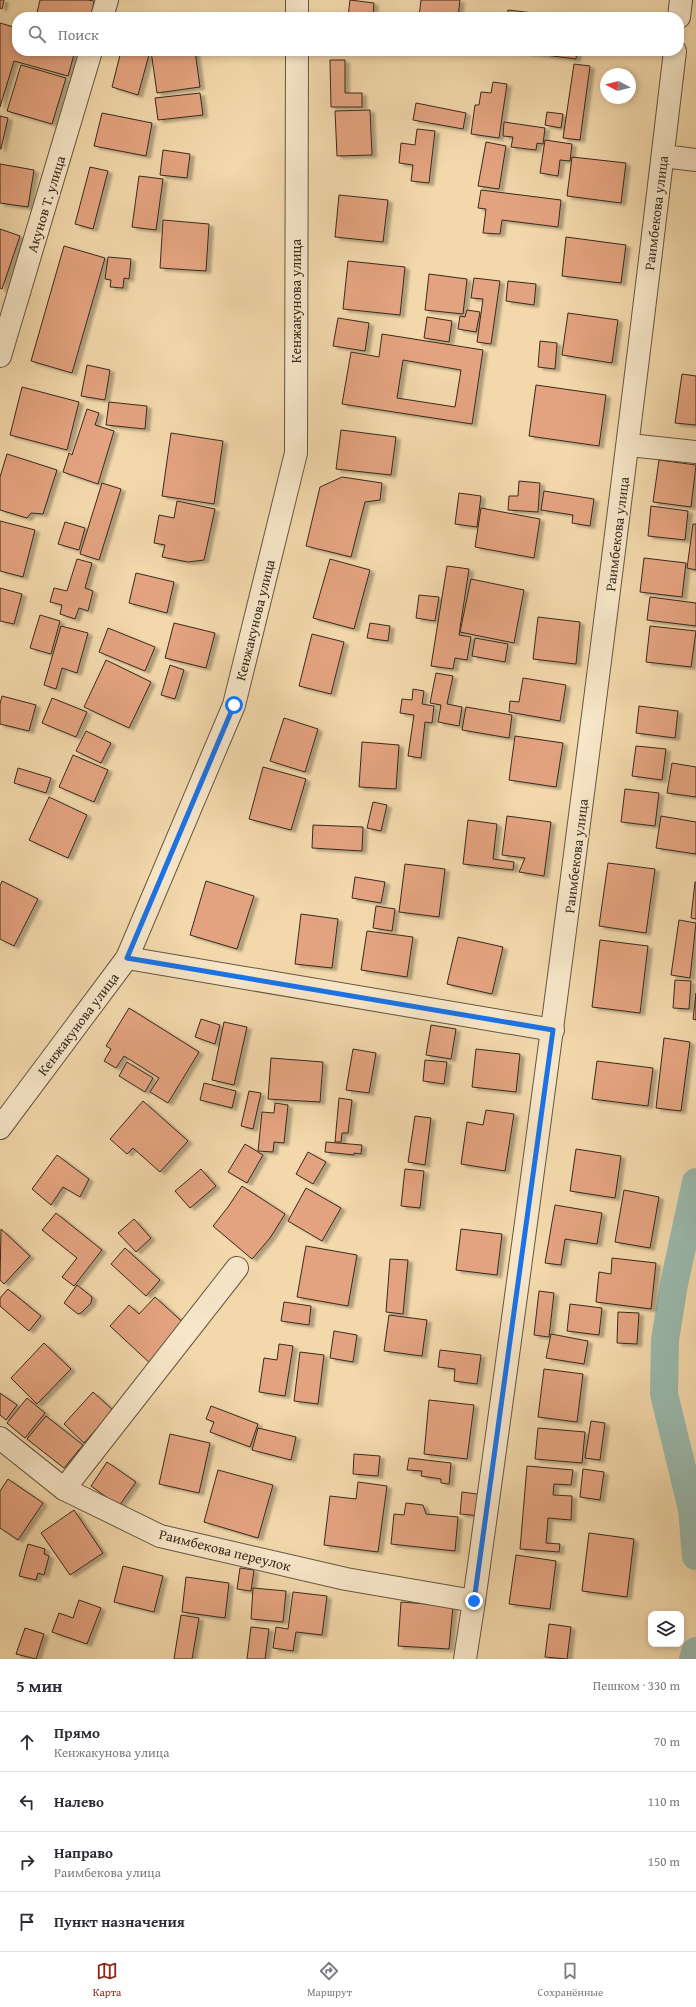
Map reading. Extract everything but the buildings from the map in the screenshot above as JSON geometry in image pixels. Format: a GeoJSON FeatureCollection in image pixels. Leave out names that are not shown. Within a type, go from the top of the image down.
{"type":"FeatureCollection","features":[{"type":"Feature","properties":{"kind":"street"},"geometry":{"type":"LineString","coordinates":[[103,12],[107,0]]}},
{"type":"Feature","properties":{"kind":"street"},"geometry":{"type":"LineString","coordinates":[[297,0],[297,12]]}},
{"type":"Feature","properties":{"kind":"street","name":"Акунов Т. улица"},"geometry":{"type":"LineString","coordinates":[[0,356],[90,56]]}},
{"type":"Feature","properties":{"kind":"street","name":"Кенжакунова улица"},"geometry":{"type":"LineString","coordinates":[[0,1128],[127,958],[234,705],[296,454],[297,56]]}},
{"type":"Feature","properties":{"kind":"street","name":"Раимбекова улица"},"geometry":{"type":"LineString","coordinates":[[464,1659],[474,1601],[553,1030],[629,445],[674,56]]}},
{"type":"Feature","properties":{"kind":"street"},"geometry":{"type":"LineString","coordinates":[[663,156],[696,160]]}},
{"type":"Feature","properties":{"kind":"street"},"geometry":{"type":"LineString","coordinates":[[629,445],[696,452]]}},
{"type":"Feature","properties":{"kind":"street"},"geometry":{"type":"LineString","coordinates":[[127,958],[553,1030]]}},
{"type":"Feature","properties":{"kind":"street"},"geometry":{"type":"LineString","coordinates":[[64,1489],[237,1268]]}},
{"type":"Feature","properties":{"kind":"street","name":"Раимбекова переулок"},"geometry":{"type":"LineString","coordinates":[[0,1438],[64,1489],[160,1536],[346,1579],[474,1601]]}},
{"type":"Feature","properties":{"kind":"waterway"},"geometry":{"type":"LineString","coordinates":[[696,1182],[674,1284],[665,1340],[664,1394],[692,1509],[696,1556]]}},
{"type":"Feature","properties":{"kind":"waterway"},"geometry":{"type":"LineString","coordinates":[[693,1659],[696,1651]]}},
{"type":"Feature","properties":{"kind":"route"},"geometry":{"type":"LineString","coordinates":[[234,705],[127,958],[553,1030],[474,1601]]}}]}
